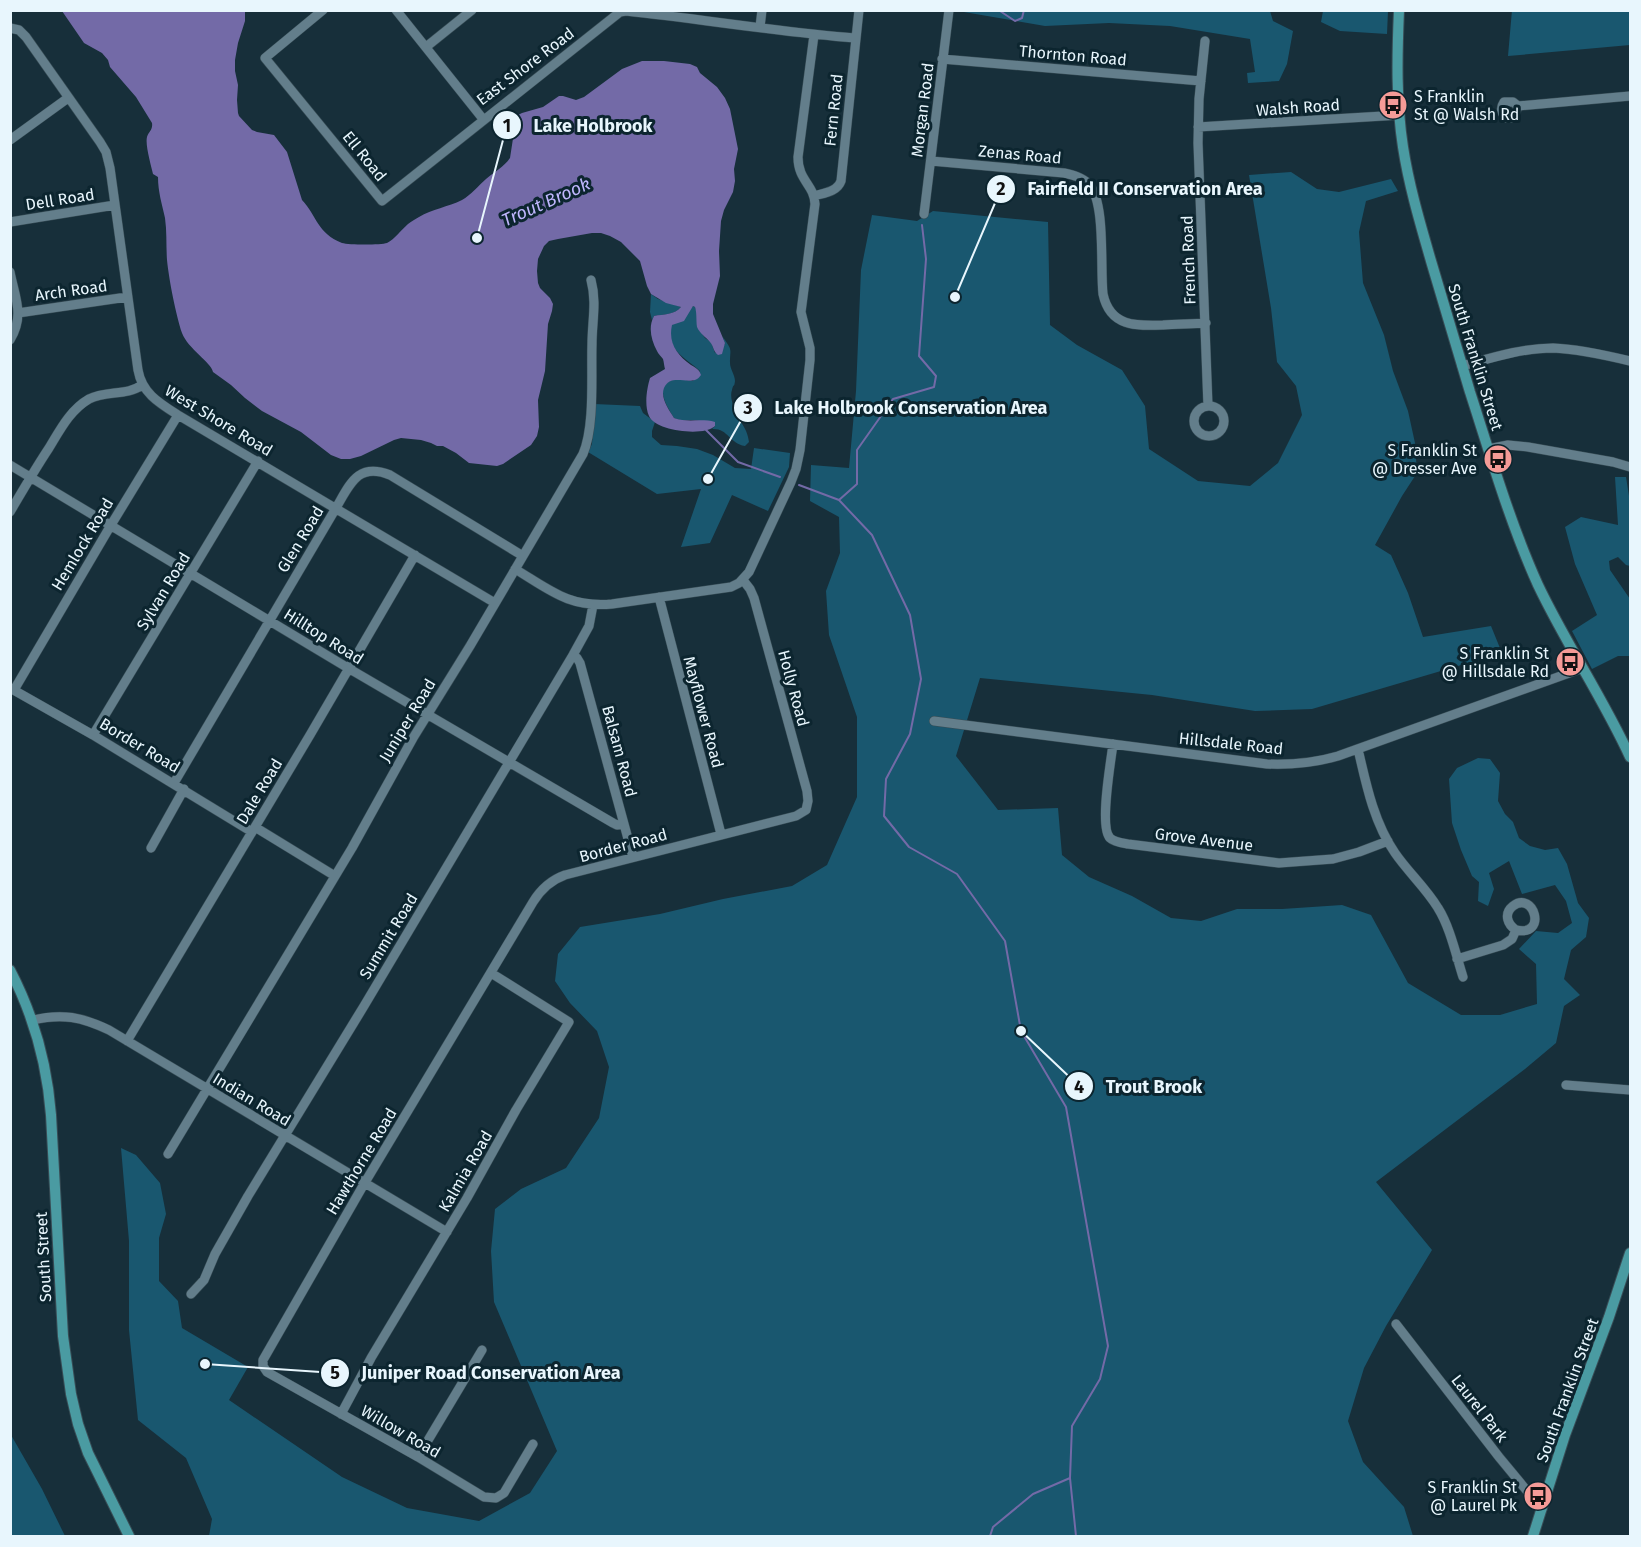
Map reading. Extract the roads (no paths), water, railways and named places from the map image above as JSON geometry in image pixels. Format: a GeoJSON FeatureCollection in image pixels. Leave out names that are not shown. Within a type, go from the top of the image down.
{"type":"FeatureCollection","features":[{"type":"Feature","properties":{"kind":"main road","name":"South Franklin Street"},"geometry":{"type":"LineString","coordinates":[[1399,10],[1397,65],[1404,154],[1412,193],[1462,366],[1509,512],[1531,569],[1550,608],[1619,732],[1630,757]]}},
{"type":"Feature","properties":{"kind":"main road","name":"South Street"},"geometry":{"type":"LineString","coordinates":[[11,973],[33,1020],[50,1096],[63,1336],[71,1394],[88,1453],[129,1536]]}},
{"type":"Feature","properties":{"kind":"main road","name":"South Franklin Street"},"geometry":{"type":"LineString","coordinates":[[1533,1536],[1565,1435],[1629,1266],[1630,1253]]}},
{"type":"Feature","properties":{"kind":"street","name":"Ell Road"},"geometry":{"type":"LineString","coordinates":[[323,10],[265,58],[382,201],[483,119]]}},
{"type":"Feature","properties":{"kind":"street","name":"East Shore Road"},"geometry":{"type":"LineString","coordinates":[[396,10],[483,119],[617,13],[626,11],[670,13],[814,35],[855,38]]}},
{"type":"Feature","properties":{"kind":"street"},"geometry":{"type":"LineString","coordinates":[[426,47],[472,10]]}},
{"type":"Feature","properties":{"kind":"street"},"geometry":{"type":"LineString","coordinates":[[760,27],[762,10]]}},
{"type":"Feature","properties":{"kind":"street","name":"Fern Road"},"geometry":{"type":"LineString","coordinates":[[814,196],[835,189],[841,181],[859,10]]}},
{"type":"Feature","properties":{"kind":"street","name":"Morgan Road"},"geometry":{"type":"LineString","coordinates":[[924,214],[949,10]]}},
{"type":"Feature","properties":{"kind":"street","name":"West Shore Road"},"geometry":{"type":"LineString","coordinates":[[13,29],[21,31],[27,37],[106,152],[142,385],[157,401],[178,415],[495,603]]}},
{"type":"Feature","properties":{"kind":"street"},"geometry":{"type":"LineString","coordinates":[[515,569],[568,600],[593,605],[731,587],[743,580],[752,567],[791,482],[799,456],[810,360],[810,348],[801,312],[815,208],[814,196],[800,172],[798,157],[814,35]]}},
{"type":"Feature","properties":{"kind":"street","name":"French Road"},"geometry":{"type":"LineString","coordinates":[[1205,41],[1198,128],[1208,406]]}},
{"type":"Feature","properties":{"kind":"street","name":"Thornton Road"},"geometry":{"type":"LineString","coordinates":[[942,59],[1201,81]]}},
{"type":"Feature","properties":{"kind":"street"},"geometry":{"type":"LineString","coordinates":[[1518,106],[1630,96]]}},
{"type":"Feature","properties":{"kind":"street"},"geometry":{"type":"LineString","coordinates":[[10,140],[68,98]]}},
{"type":"Feature","properties":{"kind":"street","name":"Walsh Road"},"geometry":{"type":"LineString","coordinates":[[1198,128],[1400,115]]}},
{"type":"Feature","properties":{"kind":"street","name":"Zenas Road"},"geometry":{"type":"LineString","coordinates":[[931,161],[1064,173],[1083,179],[1093,191],[1097,201],[1103,294],[1112,314],[1124,322],[1139,326],[1206,323]]}},
{"type":"Feature","properties":{"kind":"street","name":"Dell Road"},"geometry":{"type":"LineString","coordinates":[[10,222],[115,205]]}},
{"type":"Feature","properties":{"kind":"street"},"geometry":{"type":"LineString","coordinates":[[10,272],[18,313],[18,325],[10,340]]}},
{"type":"Feature","properties":{"kind":"street","name":"Juniper Road"},"geometry":{"type":"LineString","coordinates":[[168,1154],[581,459],[589,434],[595,306],[591,280]]}},
{"type":"Feature","properties":{"kind":"street","name":"Arch Road"},"geometry":{"type":"LineString","coordinates":[[18,313],[127,297]]}},
{"type":"Feature","properties":{"kind":"street"},"geometry":{"type":"LineString","coordinates":[[1462,366],[1502,355],[1551,348],[1593,352],[1630,361]]}},
{"type":"Feature","properties":{"kind":"street"},"geometry":{"type":"LineString","coordinates":[[10,512],[69,417],[81,405],[93,397],[133,390],[142,385]]}},
{"type":"Feature","properties":{"kind":"street","name":"Hemlock Road"},"geometry":{"type":"LineString","coordinates":[[12,689],[178,415]]}},
{"type":"Feature","properties":{"kind":"street"},"geometry":{"type":"LineString","coordinates":[[1488,449],[1508,445],[1528,447],[1630,467]]}},
{"type":"Feature","properties":{"kind":"street","name":"Sylvan Road"},"geometry":{"type":"LineString","coordinates":[[93,735],[258,461]]}},
{"type":"Feature","properties":{"kind":"street","name":"Hilltop Road"},"geometry":{"type":"LineString","coordinates":[[10,465],[427,715],[613,823],[624,824]]}},
{"type":"Feature","properties":{"kind":"street","name":"Glen Road"},"geometry":{"type":"LineString","coordinates":[[174,783],[336,508],[352,482],[361,473],[369,470],[380,471],[398,479],[523,556]]}},
{"type":"Feature","properties":{"kind":"street","name":"Dale Road"},"geometry":{"type":"LineString","coordinates":[[127,1041],[415,555]]}},
{"type":"Feature","properties":{"kind":"street","name":"Holly Road"},"geometry":{"type":"LineString","coordinates":[[743,580],[754,598],[807,791],[807,807]]}},
{"type":"Feature","properties":{"kind":"street","name":"Mayflower Road"},"geometry":{"type":"LineString","coordinates":[[659,597],[721,834]]}},
{"type":"Feature","properties":{"kind":"street","name":"Summit Road"},"geometry":{"type":"LineString","coordinates":[[191,1294],[207,1275],[213,1259],[244,1203],[573,655],[589,626],[593,605]]}},
{"type":"Feature","properties":{"kind":"street","name":"Balsam Road"},"geometry":{"type":"LineString","coordinates":[[573,655],[580,663],[633,857]]}},
{"type":"Feature","properties":{"kind":"street","name":"Hillsdale Road"},"geometry":{"type":"LineString","coordinates":[[934,721],[1282,765],[1312,763],[1358,749],[1583,668]]}},
{"type":"Feature","properties":{"kind":"street","name":"Border Road"},"geometry":{"type":"LineString","coordinates":[[12,689],[335,876]]}},
{"type":"Feature","properties":{"kind":"street","name":"Grove Avenue"},"geometry":{"type":"LineString","coordinates":[[1113,744],[1104,817],[1106,831],[1112,840],[1279,863],[1332,859],[1388,842]]}},
{"type":"Feature","properties":{"kind":"street"},"geometry":{"type":"LineString","coordinates":[[1358,749],[1368,789],[1388,842],[1439,910],[1463,977]]}},
{"type":"Feature","properties":{"kind":"street"},"geometry":{"type":"LineString","coordinates":[[151,848],[184,789]]}},
{"type":"Feature","properties":{"kind":"street","name":"Border Road"},"geometry":{"type":"LineString","coordinates":[[491,973],[536,897],[550,882],[565,875],[796,816],[804,812],[807,807]]}},
{"type":"Feature","properties":{"kind":"street"},"geometry":{"type":"LineString","coordinates":[[1457,960],[1506,943],[1512,939],[1516,930]]}},
{"type":"Feature","properties":{"kind":"street","name":"Hawthorne Road"},"geometry":{"type":"LineString","coordinates":[[263,1366],[263,1358],[491,973]]}},
{"type":"Feature","properties":{"kind":"street","name":"Kalmia Road"},"geometry":{"type":"LineString","coordinates":[[341,1414],[383,1337],[569,1022],[491,973]]}},
{"type":"Feature","properties":{"kind":"street","name":"Indian Road"},"geometry":{"type":"LineString","coordinates":[[33,1020],[59,1016],[81,1019],[109,1030],[447,1232]]}},
{"type":"Feature","properties":{"kind":"street"},"geometry":{"type":"LineString","coordinates":[[1566,1085],[1630,1090]]}},
{"type":"Feature","properties":{"kind":"street","name":"Laurel Park"},"geometry":{"type":"LineString","coordinates":[[1396,1324],[1499,1458],[1542,1509]]}},
{"type":"Feature","properties":{"kind":"street"},"geometry":{"type":"LineString","coordinates":[[418,1457],[482,1350]]}},
{"type":"Feature","properties":{"kind":"street","name":"Willow Road"},"geometry":{"type":"LineString","coordinates":[[263,1366],[267,1372],[418,1457],[481,1496],[496,1498],[504,1493],[533,1444]]}},
{"type":"Feature","properties":{"kind":"water"},"geometry":{"type":"Polygon","coordinates":[[[62,11],[245,11],[245,21],[235,60],[239,116],[252,130],[274,135],[287,152],[302,200],[327,234],[346,244],[387,243],[418,218],[465,198],[510,158],[518,115],[543,107],[559,96],[576,100],[584,97],[622,69],[642,61],[664,61],[697,67],[725,98],[730,109],[738,149],[733,192],[721,221],[720,276],[713,304],[713,314],[725,343],[722,354],[718,355],[697,327],[696,309],[693,306],[684,321],[672,325],[671,337],[678,353],[701,375],[693,381],[677,380],[668,383],[664,388],[663,396],[674,418],[710,421],[715,422],[715,426],[701,431],[680,431],[660,425],[649,416],[646,402],[650,378],[665,369],[663,359],[657,352],[652,338],[652,320],[654,316],[672,313],[681,307],[666,303],[651,294],[640,261],[621,242],[601,233],[592,233],[549,241],[538,259],[538,283],[553,304],[548,324],[545,371],[538,400],[539,427],[537,436],[531,445],[497,466],[469,463],[443,446],[401,438],[350,459],[341,459],[331,455],[301,432],[262,411],[245,398],[213,372],[185,339],[177,317],[169,277],[166,223],[158,177],[153,174],[147,150],[147,137],[152,123],[136,97],[110,67],[108,60],[102,53],[84,43],[62,11]]]}},
{"type":"Feature","properties":{"kind":"waterway"},"geometry":{"type":"LineString","coordinates":[[988,10],[1000,11],[1015,21],[1022,18],[1024,10]]}},
{"type":"Feature","properties":{"kind":"waterway"},"geometry":{"type":"LineString","coordinates":[[839,500],[857,484],[857,450],[893,399],[934,387],[936,376],[919,356],[926,259],[922,225]]}},
{"type":"Feature","properties":{"kind":"waterway","name":"Trout Brook"},"geometry":{"type":"LineString","coordinates":[[706,430],[738,462],[780,477]]}},
{"type":"Feature","properties":{"kind":"waterway","name":"Trout Brook"},"geometry":{"type":"LineString","coordinates":[[799,485],[839,500],[872,535],[910,615],[921,679],[910,734],[886,779],[884,816],[909,847],[957,874],[1005,941],[1021,1031],[1066,1107],[1108,1346],[1100,1379],[1072,1426],[1070,1478],[1033,1494],[993,1527],[990,1536]]}},
{"type":"Feature","properties":{"kind":"waterway"},"geometry":{"type":"LineString","coordinates":[[1070,1478],[1076,1536]]}},
{"type":"Feature","properties":{"kind":"place","name":"S Franklin St @ Walsh Rd"},"geometry":{"type":"Point","coordinates":[1393,105]}},
{"type":"Feature","properties":{"kind":"place","name":"Lake Holbrook"},"geometry":{"type":"Point","coordinates":[477,238]}},
{"type":"Feature","properties":{"kind":"place","name":"Fairfield II Conservation Area"},"geometry":{"type":"Point","coordinates":[955,297]}},
{"type":"Feature","properties":{"kind":"place","name":"S Franklin St @ Dresser Ave"},"geometry":{"type":"Point","coordinates":[1498,459]}},
{"type":"Feature","properties":{"kind":"place","name":"Lake Holbrook Conservation Area"},"geometry":{"type":"Point","coordinates":[708,479]}},
{"type":"Feature","properties":{"kind":"place","name":"S Franklin St @ Hillsdale Rd"},"geometry":{"type":"Point","coordinates":[1570,662]}},
{"type":"Feature","properties":{"kind":"place","name":"Trout Brook"},"geometry":{"type":"Point","coordinates":[1021,1031]}},
{"type":"Feature","properties":{"kind":"place","name":"Juniper Road Conservation Area"},"geometry":{"type":"Point","coordinates":[205,1364]}},
{"type":"Feature","properties":{"kind":"place","name":"S Franklin St @ Laurel Pk"},"geometry":{"type":"Point","coordinates":[1538,1496]}}]}
